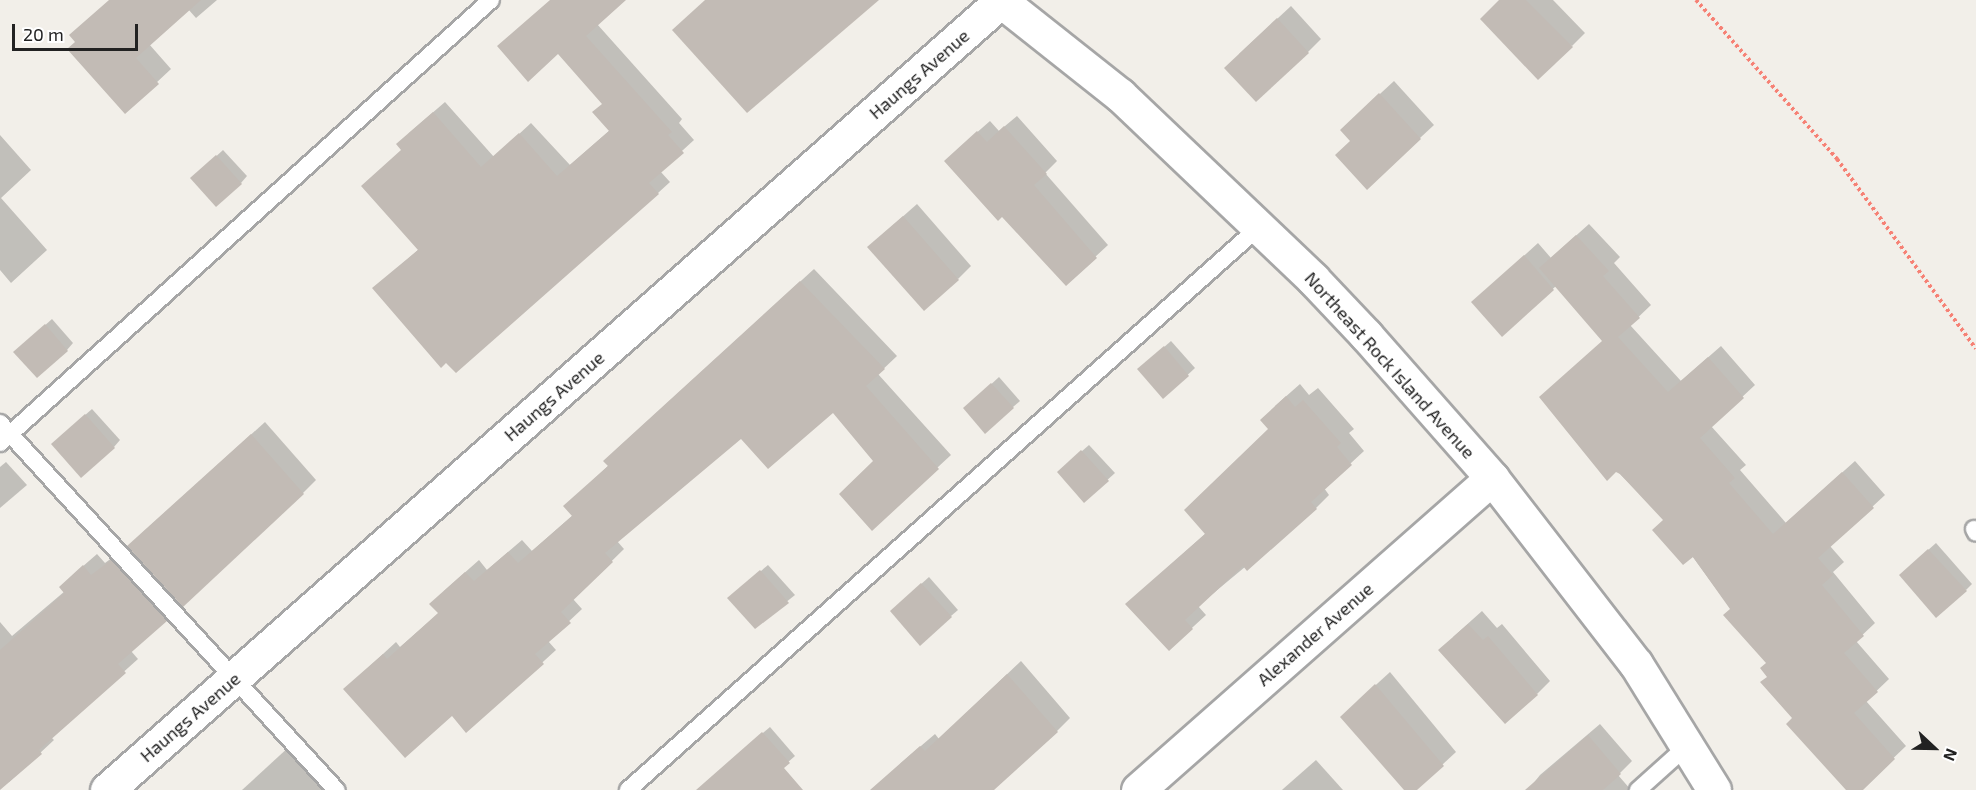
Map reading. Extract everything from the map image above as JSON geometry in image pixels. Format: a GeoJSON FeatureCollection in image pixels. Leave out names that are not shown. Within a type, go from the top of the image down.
{"type":"FeatureCollection","features":[{"type":"Feature","properties":{"kind":"street","name":"Northeast Rock Island Avenue"},"geometry":{"type":"LineString","coordinates":[[1001,1],[1120,95],[1259,227],[1366,335],[1492,478],[1636,664],[1714,790]]}},
{"type":"Feature","properties":{"kind":"street","name":"Haungs Avenue"},"geometry":{"type":"LineString","coordinates":[[107,790],[1001,1]]}},
{"type":"Feature","properties":{"kind":"street","name":"Alexander Avenue"},"geometry":{"type":"LineString","coordinates":[[1138,790],[1492,478]]}},
{"type":"Feature","properties":{"kind":"lane"},"geometry":{"type":"LineString","coordinates":[[336,790],[3,434],[491,0]]}},
{"type":"Feature","properties":{"kind":"lane"},"geometry":{"type":"LineString","coordinates":[[628,790],[1259,227]]}},
{"type":"Feature","properties":{"kind":"lane"},"geometry":{"type":"LineString","coordinates":[[1638,790],[1686,747]]}},
{"type":"Feature","properties":{"kind":"path"},"geometry":{"type":"LineString","coordinates":[[1696,0],[1837,159],[1976,349]]}},
{"type":"Feature","properties":{"kind":"building"},"geometry":{"type":"Polygon","coordinates":[[[109,0],[201,0],[136,58],[159,84],[125,114],[67,49],[75,42],[69,35],[109,0]]]}},
{"type":"Feature","properties":{"kind":"building"},"geometry":{"type":"Polygon","coordinates":[[[550,0],[626,0],[586,36],[672,132],[668,135],[684,153],[649,183],[659,194],[456,373],[446,363],[441,368],[372,288],[418,250],[361,186],[401,150],[396,144],[433,112],[481,167],[519,133],[557,176],[609,131],[592,112],[602,104],[558,54],[528,82],[497,46],[550,0]]]}},
{"type":"Feature","properties":{"kind":"building"},"geometry":{"type":"Polygon","coordinates":[[[705,0],[879,0],[747,113],[672,30],[705,0]]]}},
{"type":"Feature","properties":{"kind":"building"},"geometry":{"type":"Polygon","coordinates":[[[1499,0],[1526,0],[1573,47],[1538,80],[1480,19],[1499,0]]]}},
{"type":"Feature","properties":{"kind":"building"},"geometry":{"type":"Polygon","coordinates":[[[1277,18],[1309,53],[1256,102],[1224,68],[1277,18]]]}},
{"type":"Feature","properties":{"kind":"building"},"geometry":{"type":"Polygon","coordinates":[[[1379,93],[1421,139],[1367,190],[1335,155],[1350,141],[1340,130],[1379,93]]]}},
{"type":"Feature","properties":{"kind":"building"},"geometry":{"type":"Polygon","coordinates":[[[1004,126],[1047,174],[1034,185],[1097,258],[1066,286],[1002,217],[998,221],[944,161],[977,131],[987,142],[1004,126]]]}},
{"type":"Feature","properties":{"kind":"building"},"geometry":{"type":"Polygon","coordinates":[[[216,155],[242,184],[216,207],[190,178],[216,155]]]}},
{"type":"Feature","properties":{"kind":"building"},"geometry":{"type":"Polygon","coordinates":[[[903,216],[959,280],[924,311],[867,247],[903,216]]]}},
{"type":"Feature","properties":{"kind":"building"},"geometry":{"type":"Polygon","coordinates":[[[1576,235],[1609,271],[1603,276],[1640,318],[1618,337],[1668,392],[1708,357],[1744,398],[1700,438],[1735,478],[1729,483],[1773,534],[1842,472],[1874,508],[1818,558],[1833,575],[1822,585],[1864,636],[1844,653],[1878,692],[1854,713],[1895,759],[1863,790],[1846,790],[1786,724],[1792,718],[1760,682],[1767,677],[1760,668],[1766,663],[1723,615],[1730,609],[1693,557],[1683,565],[1652,530],[1663,520],[1620,474],[1616,472],[1607,481],[1539,397],[1602,341],[1539,268],[1576,235]]]}},
{"type":"Feature","properties":{"kind":"building"},"geometry":{"type":"Polygon","coordinates":[[[1524,255],[1554,290],[1502,337],[1471,302],[1524,255]]]}},
{"type":"Feature","properties":{"kind":"building"},"geometry":{"type":"Polygon","coordinates":[[[800,281],[885,369],[866,386],[939,469],[872,531],[839,494],[873,461],[833,413],[768,469],[741,439],[605,553],[613,562],[561,612],[571,623],[535,654],[544,664],[466,733],[452,716],[405,758],[343,689],[383,654],[387,659],[438,613],[429,604],[465,572],[474,581],[508,552],[518,563],[572,516],[563,506],[608,466],[603,461],[800,281]]]}},
{"type":"Feature","properties":{"kind":"building"},"geometry":{"type":"Polygon","coordinates":[[[45,324],[68,351],[37,378],[13,352],[45,324]]]}},
{"type":"Feature","properties":{"kind":"building"},"geometry":{"type":"Polygon","coordinates":[[[1164,346],[1189,376],[1163,399],[1137,369],[1164,346]]]}},
{"type":"Feature","properties":{"kind":"building"},"geometry":{"type":"Polygon","coordinates":[[[991,383],[1014,408],[985,434],[963,408],[991,383]]]}},
{"type":"Feature","properties":{"kind":"building"},"geometry":{"type":"Polygon","coordinates":[[[1286,396],[1295,407],[1303,400],[1341,443],[1337,447],[1352,465],[1311,502],[1317,509],[1247,571],[1243,566],[1185,620],[1193,629],[1169,651],[1125,604],[1205,534],[1184,510],[1268,429],[1260,420],[1286,396]]]}},
{"type":"Feature","properties":{"kind":"building"},"geometry":{"type":"Polygon","coordinates":[[[85,414],[115,448],[81,478],[51,444],[85,414]]]}},
{"type":"Feature","properties":{"kind":"building"},"geometry":{"type":"Polygon","coordinates":[[[251,434],[304,494],[183,607],[127,546],[251,434]]]}},
{"type":"Feature","properties":{"kind":"building"},"geometry":{"type":"Polygon","coordinates":[[[1081,450],[1109,481],[1084,503],[1057,472],[1081,450]]]}},
{"type":"Feature","properties":{"kind":"building"},"geometry":{"type":"Polygon","coordinates":[[[1928,549],[1967,591],[1936,618],[1899,575],[1928,549]]]}},
{"type":"Feature","properties":{"kind":"building"},"geometry":{"type":"Polygon","coordinates":[[[111,560],[167,621],[118,664],[126,673],[39,750],[42,754],[0,790],[0,650],[64,593],[59,587],[83,565],[91,575],[111,560]]]}},
{"type":"Feature","properties":{"kind":"building"},"geometry":{"type":"Polygon","coordinates":[[[760,570],[789,603],[755,629],[727,598],[760,570]]]}},
{"type":"Feature","properties":{"kind":"building"},"geometry":{"type":"Polygon","coordinates":[[[921,583],[952,617],[920,646],[890,611],[921,583]]]}},
{"type":"Feature","properties":{"kind":"building"},"geometry":{"type":"Polygon","coordinates":[[[1468,624],[1483,640],[1488,636],[1538,695],[1505,724],[1438,650],[1468,624]]]}},
{"type":"Feature","properties":{"kind":"building"},"geometry":{"type":"Polygon","coordinates":[[[1007,674],[1058,732],[994,790],[870,790],[920,746],[925,751],[1007,674]]]}},
{"type":"Feature","properties":{"kind":"building"},"geometry":{"type":"Polygon","coordinates":[[[1375,684],[1444,766],[1417,790],[1404,790],[1340,717],[1375,684]]]}},
{"type":"Feature","properties":{"kind":"building"},"geometry":{"type":"Polygon","coordinates":[[[762,732],[790,763],[784,768],[803,790],[696,790],[762,732]]]}},
{"type":"Feature","properties":{"kind":"building"},"geometry":{"type":"Polygon","coordinates":[[[1588,735],[1621,774],[1603,790],[1525,790],[1588,735]]]}}]}
